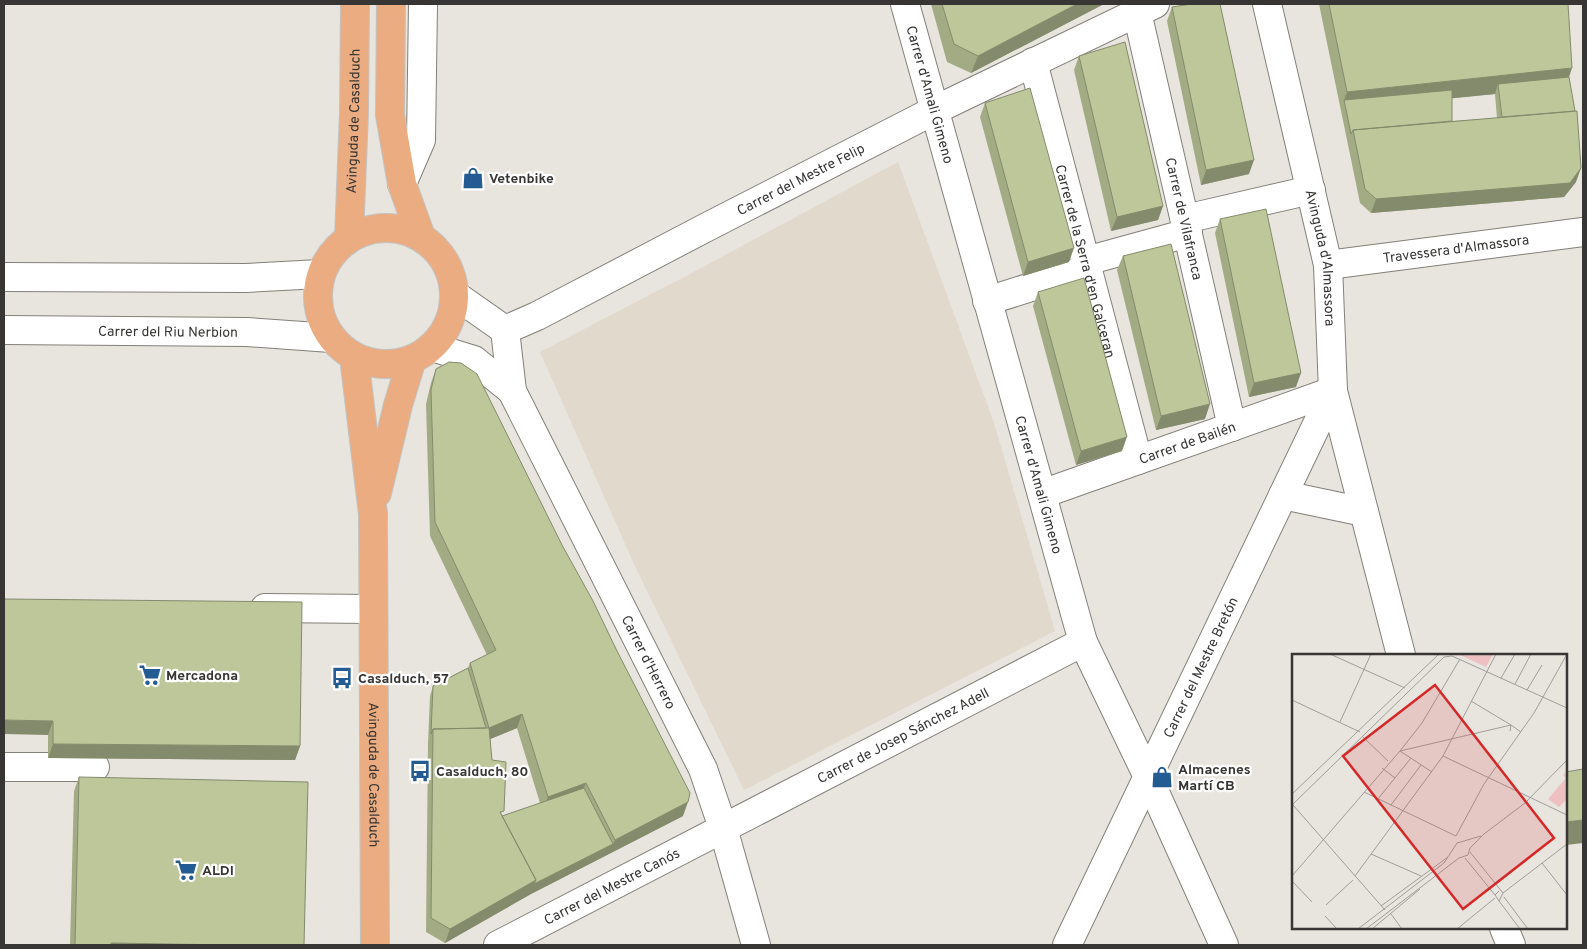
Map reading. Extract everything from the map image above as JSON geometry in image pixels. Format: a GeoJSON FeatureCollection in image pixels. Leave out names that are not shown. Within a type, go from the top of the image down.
{"type":"FeatureCollection","features":[{"type":"Feature","properties":{"kind":"main road","name":"Avinguda de Casalduch"},"geometry":{"type":"LineString","coordinates":[[349,237],[354,113],[355,4]]}},
{"type":"Feature","properties":{"kind":"main road"},"geometry":{"type":"LineString","coordinates":[[391,4],[390,115],[402,184],[420,234],[446,260],[455,295],[449,324],[422,353],[383,365],[354,357],[331,338],[318,307],[320,274],[331,252],[349,237],[384,226],[420,234]]}},
{"type":"Feature","properties":{"kind":"main road","name":"Avinguda de Casalduch"},"geometry":{"type":"LineString","coordinates":[[373,514],[398,405],[422,353]]}},
{"type":"Feature","properties":{"kind":"main road","name":"Avinguda de Casalduch"},"geometry":{"type":"LineString","coordinates":[[354,357],[373,514],[375,945]]}},
{"type":"Feature","properties":{"kind":"street"},"geometry":{"type":"LineString","coordinates":[[402,184],[421,140],[424,4]]}},
{"type":"Feature","properties":{"kind":"street","name":"Carrer d'Amali Gimeno"},"geometry":{"type":"LineString","coordinates":[[905,4],[1082,642],[1148,777],[1224,945]]}},
{"type":"Feature","properties":{"kind":"street","name":"Avinguda d'Almassora"},"geometry":{"type":"LineString","coordinates":[[1267,4],[1328,265],[1333,392],[1400,654]]}},
{"type":"Feature","properties":{"kind":"street","name":"Carrer del Mestre Felip"},"geometry":{"type":"LineString","coordinates":[[505,330],[537,316],[707,226],[935,110],[1146,8]]}},
{"type":"Feature","properties":{"kind":"street","name":"Carrer de Vilafranca"},"geometry":{"type":"LineString","coordinates":[[1146,8],[1186,226],[1232,427]]}},
{"type":"Feature","properties":{"kind":"street","name":"Carrer de la Serra d'en Galceran"},"geometry":{"type":"LineString","coordinates":[[1033,62],[1138,460]]}},
{"type":"Feature","properties":{"kind":"street"},"geometry":{"type":"LineString","coordinates":[[987,300],[1087,265],[1186,226],[1311,190]]}},
{"type":"Feature","properties":{"kind":"street","name":"Travessera d'Almassora"},"geometry":{"type":"LineString","coordinates":[[1328,265],[1583,232]]}},
{"type":"Feature","properties":{"kind":"street"},"geometry":{"type":"LineString","coordinates":[[4,277],[246,278],[320,274]]}},
{"type":"Feature","properties":{"kind":"street"},"geometry":{"type":"LineString","coordinates":[[455,295],[505,330]]}},
{"type":"Feature","properties":{"kind":"street","name":"Carrer del Riu Nerbion"},"geometry":{"type":"LineString","coordinates":[[4,330],[247,332],[331,338]]}},
{"type":"Feature","properties":{"kind":"street","name":"Carrer d'Herrero"},"geometry":{"type":"LineString","coordinates":[[505,330],[512,391],[703,768],[724,828],[756,945]]}},
{"type":"Feature","properties":{"kind":"street","name":"Carrer d'Herrero"},"geometry":{"type":"LineString","coordinates":[[422,353],[474,360],[512,391]]}},
{"type":"Feature","properties":{"kind":"street","name":"Carrer de Bailén"},"geometry":{"type":"LineString","coordinates":[[1042,494],[1333,392]]}},
{"type":"Feature","properties":{"kind":"street","name":"Carrer del Mestre Bretón"},"geometry":{"type":"LineString","coordinates":[[1067,945],[1333,392]]}},
{"type":"Feature","properties":{"kind":"street"},"geometry":{"type":"LineString","coordinates":[[1283,495],[1364,512]]}},
{"type":"Feature","properties":{"kind":"street"},"geometry":{"type":"LineString","coordinates":[[245,608],[373,609]]}},
{"type":"Feature","properties":{"kind":"street","name":"Carrer de Josep Sánchez Adell"},"geometry":{"type":"LineString","coordinates":[[724,828],[1082,642]]}},
{"type":"Feature","properties":{"kind":"street"},"geometry":{"type":"LineString","coordinates":[[4,766],[95,767]]}},
{"type":"Feature","properties":{"kind":"street","name":"Carrer del Mestre Canós"},"geometry":{"type":"LineString","coordinates":[[498,945],[724,828]]}},
{"type":"Feature","properties":{"kind":"street"},"geometry":{"type":"LineString","coordinates":[[1504,929],[1511,945]]}},
{"type":"Feature","properties":{"kind":"shaded area"},"geometry":{"type":"Polygon","coordinates":[[[898,162],[994,423],[1055,631],[744,790],[634,564],[540,352],[898,162]]]}},
{"type":"Feature","properties":{"kind":"building"},"geometry":{"type":"Polygon","coordinates":[[[942,4],[1077,4],[978,56],[954,44],[942,4]]]}},
{"type":"Feature","properties":{"kind":"building"},"geometry":{"type":"Polygon","coordinates":[[[1191,4],[1220,4],[1254,160],[1206,170],[1172,7],[1191,4]]]}},
{"type":"Feature","properties":{"kind":"building"},"geometry":{"type":"Polygon","coordinates":[[[1329,4],[1568,4],[1572,68],[1347,92],[1329,4]]]}},
{"type":"Feature","properties":{"kind":"building"},"geometry":{"type":"Polygon","coordinates":[[[1125,42],[1163,206],[1117,217],[1079,56],[1125,42]]]}},
{"type":"Feature","properties":{"kind":"building"},"geometry":{"type":"Polygon","coordinates":[[[1569,77],[1575,111],[1502,117],[1498,84],[1569,77]]]}},
{"type":"Feature","properties":{"kind":"building"},"geometry":{"type":"Polygon","coordinates":[[[1030,88],[1074,248],[1028,262],[985,103],[1030,88]]]}},
{"type":"Feature","properties":{"kind":"building"},"geometry":{"type":"Polygon","coordinates":[[[1452,90],[1452,121],[1353,130],[1351,134],[1344,100],[1452,90]]]}},
{"type":"Feature","properties":{"kind":"building"},"geometry":{"type":"Polygon","coordinates":[[[1577,111],[1581,168],[1570,183],[1376,199],[1365,189],[1353,130],[1577,111]]]}},
{"type":"Feature","properties":{"kind":"building"},"geometry":{"type":"Polygon","coordinates":[[[1266,209],[1301,373],[1254,383],[1220,219],[1266,209]]]}},
{"type":"Feature","properties":{"kind":"building"},"geometry":{"type":"Polygon","coordinates":[[[1171,244],[1210,404],[1161,416],[1123,256],[1171,244]]]}},
{"type":"Feature","properties":{"kind":"building"},"geometry":{"type":"Polygon","coordinates":[[[1084,278],[1127,437],[1081,451],[1038,292],[1084,278]]]}},
{"type":"Feature","properties":{"kind":"building"},"geometry":{"type":"Polygon","coordinates":[[[449,362],[461,363],[477,374],[562,545],[593,601],[690,793],[688,802],[615,840],[586,783],[548,797],[522,714],[489,728],[470,663],[496,650],[435,522],[431,390],[436,369],[449,362]]]}},
{"type":"Feature","properties":{"kind":"building","name":"Mercadona"},"geometry":{"type":"Polygon","coordinates":[[[4,599],[302,602],[300,746],[53,744],[53,721],[4,720],[4,599]]]}},
{"type":"Feature","properties":{"kind":"building"},"geometry":{"type":"Polygon","coordinates":[[[468,668],[486,728],[433,729],[431,734],[433,686],[468,668]]]}},
{"type":"Feature","properties":{"kind":"building"},"geometry":{"type":"Polygon","coordinates":[[[489,728],[492,760],[506,762],[504,811],[500,812],[536,880],[450,929],[431,918],[433,729],[489,728]]]}},
{"type":"Feature","properties":{"kind":"building"},"geometry":{"type":"Polygon","coordinates":[[[1583,769],[1583,820],[1567,822],[1567,772],[1583,769]]]}},
{"type":"Feature","properties":{"kind":"building","name":"ALDI"},"geometry":{"type":"Polygon","coordinates":[[[79,777],[308,782],[304,945],[111,943],[111,945],[75,945],[79,777]]]}},
{"type":"Feature","properties":{"kind":"building"},"geometry":{"type":"Polygon","coordinates":[[[584,788],[613,844],[534,884],[536,880],[502,816],[584,788]]]}},
{"type":"Feature","properties":{"kind":"place","name":"Vetenbike"},"geometry":{"type":"Point","coordinates":[473,178]}},
{"type":"Feature","properties":{"kind":"place","name":"Mercadona"},"geometry":{"type":"Point","coordinates":[150,675]}},
{"type":"Feature","properties":{"kind":"place","name":"Casalduch, 57"},"geometry":{"type":"Point","coordinates":[342,678]}},
{"type":"Feature","properties":{"kind":"place","name":"Casalduch, 80"},"geometry":{"type":"Point","coordinates":[420,771]}},
{"type":"Feature","properties":{"kind":"place","name":"Almacenes Martí CB"},"geometry":{"type":"Point","coordinates":[1162,777]}},
{"type":"Feature","properties":{"kind":"place","name":"ALDI"},"geometry":{"type":"Point","coordinates":[186,870]}}]}
